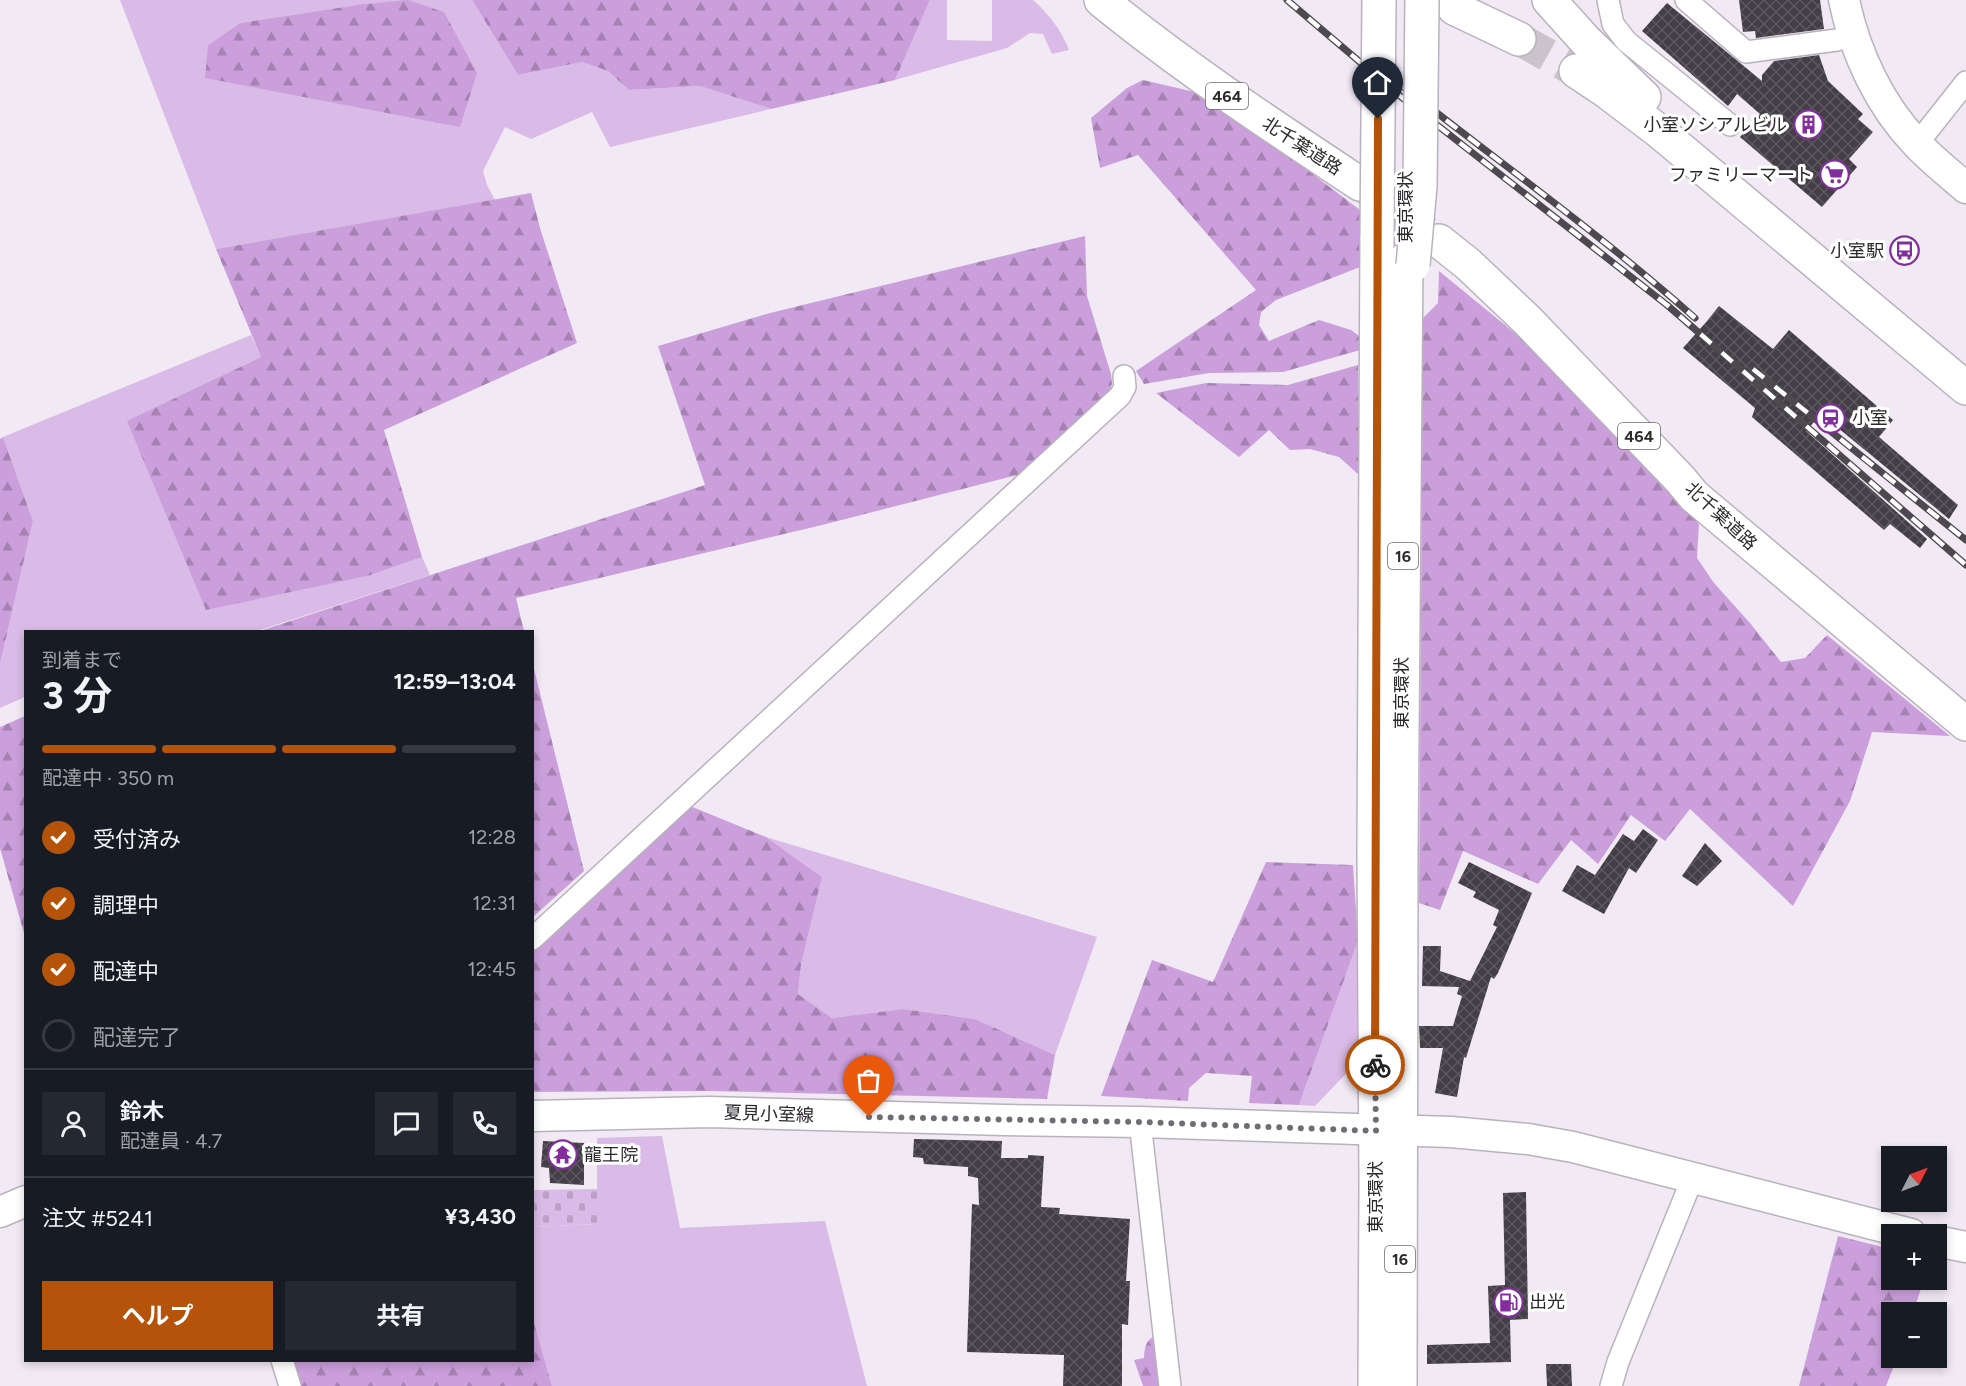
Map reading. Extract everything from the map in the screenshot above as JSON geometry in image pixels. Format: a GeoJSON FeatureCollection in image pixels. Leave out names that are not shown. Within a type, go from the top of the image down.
{"type":"FeatureCollection","features":[{"type":"Feature","properties":{"kind":"highway","name":"北千葉道路"},"geometry":{"type":"LineString","coordinates":[[1101,0],[1149,39],[1224,94],[1360,184]]}},
{"type":"Feature","properties":{"kind":"highway","name":"東京環状"},"geometry":{"type":"LineString","coordinates":[[1379,0],[1374,828],[1400,1386]]}},
{"type":"Feature","properties":{"kind":"highway","name":"東京環状"},"geometry":{"type":"LineString","coordinates":[[1375,1386],[1389,1131],[1405,357],[1410,262],[1406,0]]}},
{"type":"Feature","properties":{"kind":"highway"},"geometry":{"type":"LineString","coordinates":[[1410,262],[1420,186],[1422,0]]}},
{"type":"Feature","properties":{"kind":"highway"},"geometry":{"type":"LineString","coordinates":[[1549,0],[1618,73],[1745,189],[1851,291]]}},
{"type":"Feature","properties":{"kind":"highway"},"geometry":{"type":"LineString","coordinates":[[1454,8],[1519,39]]}},
{"type":"Feature","properties":{"kind":"highway"},"geometry":{"type":"LineString","coordinates":[[1576,71],[1660,132],[1966,388]]}},
{"type":"Feature","properties":{"kind":"highway","name":"北千葉道路"},"geometry":{"type":"LineString","coordinates":[[1439,241],[1468,264],[1527,320],[1680,478],[1694,496],[1966,724]]}},
{"type":"Feature","properties":{"kind":"main road"},"geometry":{"type":"LineString","coordinates":[[1844,0],[1859,51],[1873,82],[1890,110],[1917,144],[1966,188]]}},
{"type":"Feature","properties":{"kind":"main road","name":"夏見小室線"},"geometry":{"type":"LineString","coordinates":[[534,1116],[710,1112],[1451,1132],[1527,1139],[1573,1147],[1881,1226]]}},
{"type":"Feature","properties":{"kind":"main road"},"geometry":{"type":"LineString","coordinates":[[0,1212],[24,1202]]}},
{"type":"Feature","properties":{"kind":"main road"},"geometry":{"type":"LineString","coordinates":[[1947,1243],[1966,1247]]}},
{"type":"Feature","properties":{"kind":"street"},"geometry":{"type":"LineString","coordinates":[[1608,0],[1613,24],[1620,34],[1730,125]]}},
{"type":"Feature","properties":{"kind":"street"},"geometry":{"type":"LineString","coordinates":[[1686,0],[1746,52],[1837,40]]}},
{"type":"Feature","properties":{"kind":"street"},"geometry":{"type":"LineString","coordinates":[[1917,144],[1966,82]]}},
{"type":"Feature","properties":{"kind":"street"},"geometry":{"type":"LineString","coordinates":[[534,937],[1120,396],[1125,387],[1124,376]]}},
{"type":"Feature","properties":{"kind":"street"},"geometry":{"type":"LineString","coordinates":[[1140,1122],[1170,1386]]}},
{"type":"Feature","properties":{"kind":"street"},"geometry":{"type":"LineString","coordinates":[[1611,1386],[1617,1362],[1693,1176]]}},
{"type":"Feature","properties":{"kind":"street"},"geometry":{"type":"LineString","coordinates":[[283,1362],[290,1386]]}},
{"type":"Feature","properties":{"kind":"green space"},"geometry":{"type":"Polygon","coordinates":[[[120,0],[472,0],[518,75],[582,62],[608,71],[629,90],[700,86],[771,109],[610,147],[592,112],[531,139],[505,127],[483,171],[495,200],[216,249],[120,0]],[[357,5],[240,23],[208,45],[357,5]]]}},
{"type":"Feature","properties":{"kind":"green space"},"geometry":{"type":"Polygon","coordinates":[[[408,0],[444,12],[477,73],[460,127],[205,78],[208,45],[240,23],[357,5],[408,0]]]}},
{"type":"Feature","properties":{"kind":"green space"},"geometry":{"type":"Polygon","coordinates":[[[472,0],[930,0],[895,80],[771,109],[700,86],[629,90],[608,71],[582,62],[518,75],[472,0]]]}},
{"type":"Feature","properties":{"kind":"green space"},"geometry":{"type":"Polygon","coordinates":[[[930,0],[947,0],[947,40],[992,41],[992,0],[1033,0],[1054,23],[1069,50],[1052,54],[1043,34],[1030,33],[1007,48],[895,80],[930,0]]]}},
{"type":"Feature","properties":{"kind":"green space"},"geometry":{"type":"Polygon","coordinates":[[[1143,80],[1203,94],[1251,127],[1360,210],[1360,267],[1276,300],[1261,312],[1259,325],[1269,341],[1319,320],[1351,330],[1362,338],[1360,350],[1283,372],[1209,373],[1144,384],[1136,371],[1256,290],[1138,155],[1100,168],[1091,118],[1127,88],[1143,80]]]}},
{"type":"Feature","properties":{"kind":"green space"},"geometry":{"type":"Polygon","coordinates":[[[531,193],[577,343],[384,430],[422,557],[371,575],[206,610],[127,421],[261,357],[216,249],[531,193]]]}},
{"type":"Feature","properties":{"kind":"green space"},"geometry":{"type":"Polygon","coordinates":[[[1085,236],[1087,296],[1112,384],[1109,393],[1021,474],[822,525],[516,598],[524,630],[263,630],[705,485],[658,346],[770,313],[1085,236]]]}},
{"type":"Feature","properties":{"kind":"green space"},"geometry":{"type":"Polygon","coordinates":[[[1439,271],[1582,388],[1699,524],[1697,558],[1714,583],[1781,662],[1805,658],[1827,635],[1950,736],[1872,732],[1850,801],[1793,906],[1690,809],[1665,841],[1631,815],[1598,864],[1571,840],[1538,884],[1463,851],[1440,910],[1419,903],[1423,318],[1438,303],[1439,271]]]}},
{"type":"Feature","properties":{"kind":"green space"},"geometry":{"type":"Polygon","coordinates":[[[251,335],[261,357],[216,379],[371,575],[422,557],[430,575],[260,630],[24,630],[24,697],[0,708],[0,664],[33,521],[3,437],[251,335]]]}},
{"type":"Feature","properties":{"kind":"green space"},"geometry":{"type":"Polygon","coordinates":[[[1358,365],[1359,475],[1339,457],[1310,449],[1290,450],[1269,430],[1239,457],[1156,393],[1206,383],[1288,385],[1358,365]]]}},
{"type":"Feature","properties":{"kind":"green space"},"geometry":{"type":"Polygon","coordinates":[[[3,437],[33,521],[0,664],[0,439],[3,437]]]}},
{"type":"Feature","properties":{"kind":"green space"},"geometry":{"type":"Polygon","coordinates":[[[534,669],[584,871],[534,916],[534,669]]]}},
{"type":"Feature","properties":{"kind":"green space"},"geometry":{"type":"Polygon","coordinates":[[[24,716],[24,933],[0,848],[0,727],[24,716]]]}},
{"type":"Feature","properties":{"kind":"green space"},"geometry":{"type":"Polygon","coordinates":[[[690,806],[766,837],[822,877],[801,965],[798,994],[832,1018],[903,1009],[975,1019],[1055,1055],[1047,1099],[711,1091],[534,1092],[534,951],[690,806]]]}},
{"type":"Feature","properties":{"kind":"green space"},"geometry":{"type":"Polygon","coordinates":[[[766,837],[1097,937],[1055,1055],[975,1019],[903,1009],[832,1018],[798,994],[801,965],[822,877],[766,837]]]}},
{"type":"Feature","properties":{"kind":"green space"},"geometry":{"type":"Polygon","coordinates":[[[1266,862],[1353,865],[1358,941],[1299,1105],[1249,1103],[1252,1076],[1206,1073],[1189,1088],[1188,1101],[1101,1096],[1152,960],[1213,982],[1266,862]]]}},
{"type":"Feature","properties":{"kind":"green space"},"geometry":{"type":"Polygon","coordinates":[[[1358,941],[1358,1061],[1315,1106],[1299,1105],[1358,941]]]}},
{"type":"Feature","properties":{"kind":"green space"},"geometry":{"type":"Polygon","coordinates":[[[662,1136],[680,1228],[825,1221],[867,1386],[552,1386],[534,1323],[534,1227],[597,1224],[597,1138],[662,1136]]]}},
{"type":"Feature","properties":{"kind":"green space"},"geometry":{"type":"Polygon","coordinates":[[[597,1189],[597,1224],[534,1227],[534,1190],[597,1189]]]}},
{"type":"Feature","properties":{"kind":"green space"},"geometry":{"type":"Polygon","coordinates":[[[1838,1236],[1881,1247],[1881,1290],[1921,1290],[1916,1302],[1881,1302],[1881,1368],[1893,1368],[1886,1386],[1799,1386],[1838,1236]]]}},
{"type":"Feature","properties":{"kind":"green space"},"geometry":{"type":"Polygon","coordinates":[[[534,1323],[552,1386],[297,1386],[289,1362],[534,1362],[534,1323]]]}},
{"type":"Feature","properties":{"kind":"green space"},"geometry":{"type":"Polygon","coordinates":[[[1159,1334],[1165,1386],[1143,1386],[1134,1360],[1144,1358],[1147,1343],[1159,1334]]]}},
{"type":"Feature","properties":{"kind":"building"},"geometry":{"type":"Polygon","coordinates":[[[1739,0],[1820,0],[1824,29],[1756,38],[1755,31],[1743,32],[1739,0]]]}},
{"type":"Feature","properties":{"kind":"building"},"geometry":{"type":"Polygon","coordinates":[[[1667,3],[1762,81],[1762,75],[1774,61],[1819,55],[1828,81],[1863,114],[1858,119],[1873,132],[1849,159],[1857,167],[1822,207],[1740,137],[1760,114],[1737,94],[1728,106],[1642,31],[1667,3]]]}},
{"type":"Feature","properties":{"kind":"building","name":"小室"},"geometry":{"type":"Polygon","coordinates":[[[1719,306],[1773,349],[1789,330],[1893,420],[1879,437],[1958,505],[1949,519],[1821,414],[1806,431],[1927,539],[1920,548],[1890,524],[1884,530],[1752,417],[1755,408],[1683,348],[1719,306]]]}},
{"type":"Feature","properties":{"kind":"building"},"geometry":{"type":"Polygon","coordinates":[[[1643,829],[1658,840],[1636,873],[1629,868],[1604,914],[1562,891],[1577,865],[1595,875],[1623,834],[1634,841],[1643,829]]]}},
{"type":"Feature","properties":{"kind":"building"},"geometry":{"type":"Polygon","coordinates":[[[1705,843],[1722,861],[1697,886],[1682,876],[1705,843]]]}},
{"type":"Feature","properties":{"kind":"building"},"geometry":{"type":"Polygon","coordinates":[[[1469,862],[1532,893],[1498,973],[1494,979],[1491,977],[1466,1058],[1464,1057],[1457,1097],[1435,1093],[1443,1048],[1420,1048],[1419,1026],[1453,1026],[1462,996],[1457,994],[1459,987],[1422,986],[1423,946],[1441,946],[1440,971],[1470,981],[1497,927],[1493,925],[1499,910],[1473,897],[1476,892],[1458,883],[1469,862]]]}},
{"type":"Feature","properties":{"kind":"building"},"geometry":{"type":"Polygon","coordinates":[[[914,1139],[1002,1141],[1001,1158],[1044,1156],[1041,1207],[1060,1208],[1059,1214],[1130,1219],[1126,1281],[1130,1281],[1128,1325],[1122,1324],[1122,1386],[1063,1386],[1064,1355],[967,1352],[972,1204],[979,1205],[978,1178],[968,1176],[968,1167],[924,1164],[923,1158],[913,1157],[914,1139]]]}},
{"type":"Feature","properties":{"kind":"building","name":"龍王院"},"geometry":{"type":"Polygon","coordinates":[[[543,1141],[584,1143],[584,1185],[550,1183],[549,1168],[541,1167],[543,1141]]]}},
{"type":"Feature","properties":{"kind":"building"},"geometry":{"type":"Polygon","coordinates":[[[1526,1192],[1528,1319],[1510,1320],[1511,1362],[1427,1364],[1427,1345],[1490,1343],[1488,1286],[1505,1285],[1503,1193],[1526,1192]]]}},
{"type":"Feature","properties":{"kind":"building"},"geometry":{"type":"Polygon","coordinates":[[[1546,1364],[1571,1364],[1572,1386],[1547,1386],[1546,1364]]]}},
{"type":"Feature","properties":{"kind":"tunnel"},"geometry":{"type":"LineString","coordinates":[[1519,39],[1576,71]]}},
{"type":"Feature","properties":{"kind":"tunnel"},"geometry":{"type":"LineString","coordinates":[[1360,184],[1437,240]]}},
{"type":"Feature","properties":{"kind":"railway"},"geometry":{"type":"LineString","coordinates":[[1287,0],[1400,96],[1667,305],[1966,565]]}},
{"type":"Feature","properties":{"kind":"railway"},"geometry":{"type":"LineString","coordinates":[[1380,68],[1579,222],[1695,318]]}},
{"type":"Feature","properties":{"kind":"railway"},"geometry":{"type":"LineString","coordinates":[[1753,369],[1966,540]]}},
{"type":"Feature","properties":{"kind":"way so far"},"geometry":{"type":"LineString","coordinates":[[869,1117],[1140,1122],[1376,1131],[1375,1065]]}},
{"type":"Feature","properties":{"kind":"place","name":"小室ソシアルビル"},"geometry":{"type":"Point","coordinates":[1808,125]}},
{"type":"Feature","properties":{"kind":"place","name":"ファミリーマート"},"geometry":{"type":"Point","coordinates":[1834,175]}},
{"type":"Feature","properties":{"kind":"place","name":"小室駅"},"geometry":{"type":"Point","coordinates":[1905,251]}},
{"type":"Feature","properties":{"kind":"place","name":"小室"},"geometry":{"type":"Point","coordinates":[1831,418]}},
{"type":"Feature","properties":{"kind":"place","name":"龍王院"},"geometry":{"type":"Point","coordinates":[563,1155]}},
{"type":"Feature","properties":{"kind":"place","name":"出光"},"geometry":{"type":"Point","coordinates":[1508,1302]}},
{"type":"Feature","properties":{"kind":"route"},"geometry":{"type":"LineString","coordinates":[[1375,1065],[1378,119]]}}]}
